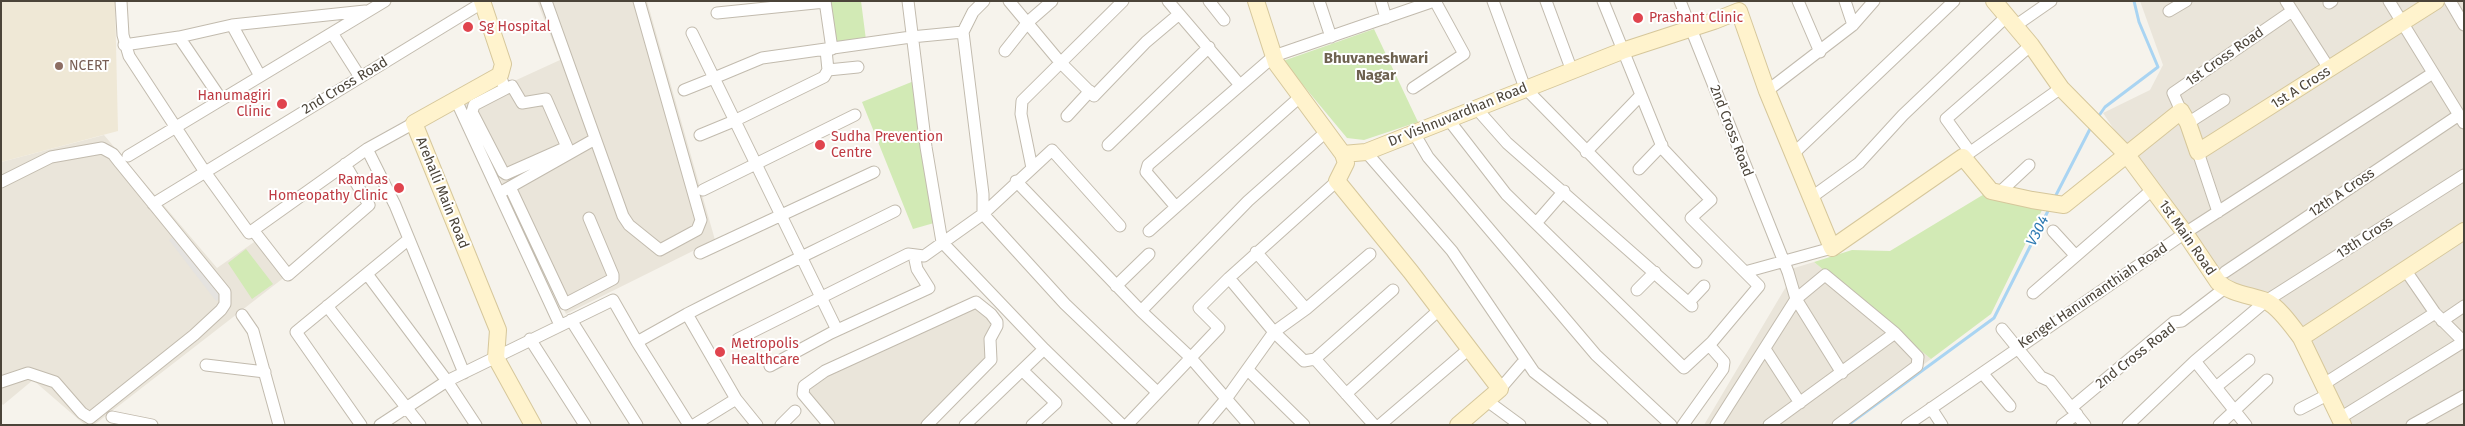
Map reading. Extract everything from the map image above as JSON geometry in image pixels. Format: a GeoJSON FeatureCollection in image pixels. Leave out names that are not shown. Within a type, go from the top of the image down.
{"type":"FeatureCollection","features":[{"type":"Feature","properties":{"kind":"street"},"geometry":{"type":"LineString","coordinates":[[121,1],[124,45],[136,70],[249,233],[367,148],[414,123]]}},
{"type":"Feature","properties":{"kind":"street"},"geometry":{"type":"LineString","coordinates":[[128,156],[385,1]]}},
{"type":"Feature","properties":{"kind":"street"},"geometry":{"type":"LineString","coordinates":[[546,1],[622,216],[628,225],[660,250],[696,230],[701,220],[639,1]]}},
{"type":"Feature","properties":{"kind":"street"},"geometry":{"type":"LineString","coordinates":[[700,134],[734,121],[824,77],[828,70],[829,50],[825,1],[717,13]]}},
{"type":"Feature","properties":{"kind":"street"},"geometry":{"type":"LineString","coordinates":[[908,1],[910,37],[942,242],[1044,349],[1118,421],[1105,425]]}},
{"type":"Feature","properties":{"kind":"street"},"geometry":{"type":"LineString","coordinates":[[984,1],[973,12],[963,32],[983,194],[983,214],[1065,304],[1157,392]]}},
{"type":"Feature","properties":{"kind":"street"},"geometry":{"type":"LineString","coordinates":[[1009,1],[1060,62],[1094,96],[1146,42],[1178,15]]}},
{"type":"Feature","properties":{"kind":"street"},"geometry":{"type":"LineString","coordinates":[[1005,51],[1028,22],[1052,1]]}},
{"type":"Feature","properties":{"kind":"street"},"geometry":{"type":"LineString","coordinates":[[1032,168],[1020,104],[1123,1]]}},
{"type":"Feature","properties":{"kind":"street"},"geometry":{"type":"LineString","coordinates":[[1168,1],[1178,15],[1209,47],[1240,84]]}},
{"type":"Feature","properties":{"kind":"street"},"geometry":{"type":"LineString","coordinates":[[1208,1],[1224,20]]}},
{"type":"Feature","properties":{"kind":"street"},"geometry":{"type":"LineString","coordinates":[[1128,425],[1219,328],[1199,308],[1256,252],[1337,181],[1346,163],[1343,154],[1327,131],[1276,63],[1256,1]]}},
{"type":"Feature","properties":{"kind":"street"},"geometry":{"type":"LineString","coordinates":[[1319,1],[1331,37]]}},
{"type":"Feature","properties":{"kind":"street"},"geometry":{"type":"LineString","coordinates":[[1381,1],[1386,18]]}},
{"type":"Feature","properties":{"kind":"street"},"geometry":{"type":"LineString","coordinates":[[1176,206],[1146,172],[1148,165],[1274,56],[1435,1],[1464,54],[1414,88]]}},
{"type":"Feature","properties":{"kind":"street"},"geometry":{"type":"LineString","coordinates":[[1493,1],[1525,88],[1696,262]]}},
{"type":"Feature","properties":{"kind":"street"},"geometry":{"type":"LineString","coordinates":[[1546,1],[1572,71]]}},
{"type":"Feature","properties":{"kind":"street"},"geometry":{"type":"LineString","coordinates":[[1448,119],[1506,194],[1537,222],[1684,368],[1708,346],[1759,286],[1691,218],[1711,200],[1662,145],[1603,1]]}},
{"type":"Feature","properties":{"kind":"street","name":"2nd Cross Road"},"geometry":{"type":"LineString","coordinates":[[1680,1],[1782,262],[1788,272],[1796,299],[1842,373]]}},
{"type":"Feature","properties":{"kind":"street"},"geometry":{"type":"LineString","coordinates":[[1798,1],[1820,52]]}},
{"type":"Feature","properties":{"kind":"street"},"geometry":{"type":"LineString","coordinates":[[1845,1],[1854,25]]}},
{"type":"Feature","properties":{"kind":"street"},"geometry":{"type":"LineString","coordinates":[[1767,91],[1854,25],[1874,1]]}},
{"type":"Feature","properties":{"kind":"street"},"geometry":{"type":"LineString","coordinates":[[1793,154],[1954,1]]}},
{"type":"Feature","properties":{"kind":"street","name":"1st Main Road"},"geometry":{"type":"LineString","coordinates":[[1994,1],[2031,45],[2061,88],[2127,155],[2185,233],[2218,282],[2225,280],[2266,301],[2275,308],[2301,338],[2342,421]]}},
{"type":"Feature","properties":{"kind":"street"},"geometry":{"type":"LineString","coordinates":[[1812,197],[1859,163],[1903,115],[2011,22],[2051,1]]}},
{"type":"Feature","properties":{"kind":"street"},"geometry":{"type":"LineString","coordinates":[[2169,11],[2186,1]]}},
{"type":"Feature","properties":{"kind":"street"},"geometry":{"type":"LineString","coordinates":[[2389,1],[2461,119]]}},
{"type":"Feature","properties":{"kind":"street","name":"1st A Cross"},"geometry":{"type":"LineString","coordinates":[[2198,152],[2436,1]]}},
{"type":"Feature","properties":{"kind":"street"},"geometry":{"type":"LineString","coordinates":[[2450,1],[2464,25]]}},
{"type":"Feature","properties":{"kind":"street"},"geometry":{"type":"LineString","coordinates":[[483,2],[503,64],[502,82],[472,108],[499,194],[560,325]]}},
{"type":"Feature","properties":{"kind":"street","name":"2nd Cross Road"},"geometry":{"type":"LineString","coordinates":[[153,204],[483,2]]}},
{"type":"Feature","properties":{"kind":"street"},"geometry":{"type":"LineString","coordinates":[[1738,6],[1767,91],[1832,248]]}},
{"type":"Feature","properties":{"kind":"street","name":"Dr Vishnuvardhan Road"},"geometry":{"type":"LineString","coordinates":[[1343,154],[1366,152],[1525,88],[1622,51],[1691,28],[1738,6]]}},
{"type":"Feature","properties":{"kind":"street"},"geometry":{"type":"LineString","coordinates":[[2289,6],[2330,70]]}},
{"type":"Feature","properties":{"kind":"street","name":"1st Cross Road"},"geometry":{"type":"LineString","coordinates":[[2198,152],[2173,93],[2289,6]]}},
{"type":"Feature","properties":{"kind":"street"},"geometry":{"type":"LineString","coordinates":[[124,45],[179,37],[232,25],[369,10]]}},
{"type":"Feature","properties":{"kind":"street"},"geometry":{"type":"LineString","coordinates":[[232,25],[260,76]]}},
{"type":"Feature","properties":{"kind":"street"},"geometry":{"type":"LineString","coordinates":[[684,90],[762,58],[910,37],[963,32]]}},
{"type":"Feature","properties":{"kind":"street"},"geometry":{"type":"LineString","coordinates":[[332,33],[360,77]]}},
{"type":"Feature","properties":{"kind":"street"},"geometry":{"type":"LineString","coordinates":[[692,33],[837,330]]}},
{"type":"Feature","properties":{"kind":"street"},"geometry":{"type":"LineString","coordinates":[[179,37],[221,99]]}},
{"type":"Feature","properties":{"kind":"street"},"geometry":{"type":"LineString","coordinates":[[2031,45],[1946,119],[1966,155],[1992,191],[1999,193],[2064,205],[2127,155],[2184,117],[2224,100]]}},
{"type":"Feature","properties":{"kind":"street"},"geometry":{"type":"LineString","coordinates":[[1108,145],[1209,47]]}},
{"type":"Feature","properties":{"kind":"street"},"geometry":{"type":"LineString","coordinates":[[828,70],[858,67]]}},
{"type":"Feature","properties":{"kind":"street","name":"Kengel Hanumanthiah Road"},"geometry":{"type":"LineString","coordinates":[[1907,425],[2185,233],[2434,73]]}},
{"type":"Feature","properties":{"kind":"street"},"geometry":{"type":"LineString","coordinates":[[456,100],[489,159],[506,174],[567,147],[546,99],[522,103],[512,86],[502,82]]}},
{"type":"Feature","properties":{"kind":"street","name":"Arehalli Main Road"},"geometry":{"type":"LineString","coordinates":[[496,358],[498,330],[414,123],[456,100],[502,82]]}},
{"type":"Feature","properties":{"kind":"street"},"geometry":{"type":"LineString","coordinates":[[1745,272],[1832,248],[2061,88]]}},
{"type":"Feature","properties":{"kind":"street"},"geometry":{"type":"LineString","coordinates":[[1067,116],[1090,91]]}},
{"type":"Feature","properties":{"kind":"street"},"geometry":{"type":"LineString","coordinates":[[1586,152],[1641,95]]}},
{"type":"Feature","properties":{"kind":"street"},"geometry":{"type":"LineString","coordinates":[[1149,231],[1301,96]]}},
{"type":"Feature","properties":{"kind":"street"},"geometry":{"type":"LineString","coordinates":[[1476,108],[1507,143],[1691,304],[1704,286]]}},
{"type":"Feature","properties":{"kind":"street"},"geometry":{"type":"LineString","coordinates":[[703,190],[855,115]]}},
{"type":"Feature","properties":{"kind":"street","name":"12th A Cross"},"geometry":{"type":"LineString","coordinates":[[2225,280],[2461,119]]}},
{"type":"Feature","properties":{"kind":"street"},"geometry":{"type":"LineString","coordinates":[[1141,311],[1248,201],[1327,131]]}},
{"type":"Feature","properties":{"kind":"street"},"geometry":{"type":"LineString","coordinates":[[1414,133],[1428,157],[1596,355],[1671,425]]}},
{"type":"Feature","properties":{"kind":"street"},"geometry":{"type":"LineString","coordinates":[[499,194],[595,139]]}},
{"type":"Feature","properties":{"kind":"street"},"geometry":{"type":"LineString","coordinates":[[1639,169],[1662,145]]}},
{"type":"Feature","properties":{"kind":"street"},"geometry":{"type":"LineString","coordinates":[[1,182],[51,156],[102,148],[113,154],[225,292],[227,299],[221,310],[194,335],[90,418],[82,413],[55,382],[28,373],[1,382]]}},
{"type":"Feature","properties":{"kind":"street"},"geometry":{"type":"LineString","coordinates":[[367,148],[395,205],[464,373]]}},
{"type":"Feature","properties":{"kind":"street"},"geometry":{"type":"LineString","coordinates":[[738,339],[908,254],[924,256],[983,214],[1016,181],[1052,150],[1057,153],[1083,186],[1120,226]]}},
{"type":"Feature","properties":{"kind":"street"},"geometry":{"type":"LineString","coordinates":[[1366,152],[1452,251],[1534,372],[1602,425]]}},
{"type":"Feature","properties":{"kind":"street"},"geometry":{"type":"LineString","coordinates":[[2198,152],[2218,212]]}},
{"type":"Feature","properties":{"kind":"street"},"geometry":{"type":"LineString","coordinates":[[253,230],[288,275],[369,205],[345,164]]}},
{"type":"Feature","properties":{"kind":"street"},"geometry":{"type":"LineString","coordinates":[[1999,193],[2028,164]]}},
{"type":"Feature","properties":{"kind":"street"},"geometry":{"type":"LineString","coordinates":[[700,253],[874,172]]}},
{"type":"Feature","properties":{"kind":"street","name":"13th Cross"},"geometry":{"type":"LineString","coordinates":[[2128,425],[2195,360],[2266,301],[2464,175]]}},
{"type":"Feature","properties":{"kind":"street"},"geometry":{"type":"LineString","coordinates":[[1016,181],[1116,286],[1190,358],[1248,425]]}},
{"type":"Feature","properties":{"kind":"street"},"geometry":{"type":"LineString","coordinates":[[1337,181],[1470,348],[1500,389]]}},
{"type":"Feature","properties":{"kind":"street"},"geometry":{"type":"LineString","coordinates":[[510,187],[565,304],[613,279],[589,218]]}},
{"type":"Feature","properties":{"kind":"street"},"geometry":{"type":"LineString","coordinates":[[140,188],[136,192],[170,235]]}},
{"type":"Feature","properties":{"kind":"street"},"geometry":{"type":"LineString","coordinates":[[2032,293],[2153,189]]}},
{"type":"Feature","properties":{"kind":"street"},"geometry":{"type":"LineString","coordinates":[[1537,222],[1564,191]]}},
{"type":"Feature","properties":{"kind":"street"},"geometry":{"type":"LineString","coordinates":[[637,342],[773,269],[803,258],[894,211]]}},
{"type":"Feature","properties":{"kind":"street"},"geometry":{"type":"LineString","coordinates":[[2053,231],[2075,255]]}},
{"type":"Feature","properties":{"kind":"street"},"geometry":{"type":"LineString","coordinates":[[2301,338],[2404,268],[2464,231]]}},
{"type":"Feature","properties":{"kind":"street"},"geometry":{"type":"LineString","coordinates":[[361,425],[297,336],[298,330],[409,239]]}},
{"type":"Feature","properties":{"kind":"street"},"geometry":{"type":"LineString","coordinates":[[1256,252],[1306,309]]}},
{"type":"Feature","properties":{"kind":"street"},"geometry":{"type":"LineString","coordinates":[[1116,286],[1149,254]]}},
{"type":"Feature","properties":{"kind":"street"},"geometry":{"type":"LineString","coordinates":[[1204,425],[1248,370],[1274,332],[1306,309],[1370,254]]}},
{"type":"Feature","properties":{"kind":"street"},"geometry":{"type":"LineString","coordinates":[[770,366],[837,330],[929,288],[917,269],[914,255]]}},
{"type":"Feature","properties":{"kind":"street"},"geometry":{"type":"LineString","coordinates":[[2342,421],[2463,342],[2438,317],[2404,268]]}},
{"type":"Feature","properties":{"kind":"street"},"geometry":{"type":"LineString","coordinates":[[1637,290],[1654,272]]}},
{"type":"Feature","properties":{"kind":"street"},"geometry":{"type":"LineString","coordinates":[[367,274],[447,381],[476,425]]}},
{"type":"Feature","properties":{"kind":"street"},"geometry":{"type":"LineString","coordinates":[[1716,425],[1796,299],[1825,275],[1895,333],[1918,357],[1917,366],[1838,425]]}},
{"type":"Feature","properties":{"kind":"street"},"geometry":{"type":"LineString","coordinates":[[1229,278],[1274,332],[1304,361],[1315,359],[1393,290]]}},
{"type":"Feature","properties":{"kind":"street","name":"2nd Cross Road"},"geometry":{"type":"LineString","coordinates":[[2062,425],[2074,411],[2174,322],[2182,321],[2225,280]]}},
{"type":"Feature","properties":{"kind":"street"},"geometry":{"type":"LineString","coordinates":[[380,425],[447,381],[613,300],[637,342],[690,425]]}},
{"type":"Feature","properties":{"kind":"street"},"geometry":{"type":"LineString","coordinates":[[829,425],[804,394],[804,386],[809,381],[825,371],[947,317],[972,302],[979,304],[991,314],[997,324],[990,339],[991,360],[928,425]]}},
{"type":"Feature","properties":{"kind":"street"},"geometry":{"type":"LineString","coordinates":[[991,314],[1002,305]]}},
{"type":"Feature","properties":{"kind":"street"},"geometry":{"type":"LineString","coordinates":[[327,306],[420,425]]}},
{"type":"Feature","properties":{"kind":"street"},"geometry":{"type":"LineString","coordinates":[[2300,409],[2326,389],[2438,317],[2464,306]]}},
{"type":"Feature","properties":{"kind":"street"},"geometry":{"type":"LineString","coordinates":[[1346,394],[1439,310]]}},
{"type":"Feature","properties":{"kind":"street"},"geometry":{"type":"LineString","coordinates":[[687,314],[736,399],[757,425]]}},
{"type":"Feature","properties":{"kind":"street"},"geometry":{"type":"LineString","coordinates":[[242,315],[253,331],[279,425]]}},
{"type":"Feature","properties":{"kind":"street"},"geometry":{"type":"LineString","coordinates":[[571,320],[637,425]]}},
{"type":"Feature","properties":{"kind":"street"},"geometry":{"type":"LineString","coordinates":[[2002,329],[2040,377],[2050,381],[2085,425]]}},
{"type":"Feature","properties":{"kind":"street"},"geometry":{"type":"LineString","coordinates":[[1769,425],[1895,333]]}},
{"type":"Feature","properties":{"kind":"street"},"geometry":{"type":"LineString","coordinates":[[530,339],[585,425]]}},
{"type":"Feature","properties":{"kind":"street"},"geometry":{"type":"LineString","coordinates":[[1684,425],[1722,369],[1724,362],[1708,346]]}},
{"type":"Feature","properties":{"kind":"street"},"geometry":{"type":"LineString","coordinates":[[1380,425],[1470,348]]}},
{"type":"Feature","properties":{"kind":"street"},"geometry":{"type":"LineString","coordinates":[[965,425],[1044,349]]}},
{"type":"Feature","properties":{"kind":"street"},"geometry":{"type":"LineString","coordinates":[[1764,349],[1800,403]]}},
{"type":"Feature","properties":{"kind":"street"},"geometry":{"type":"LineString","coordinates":[[496,358],[533,425]]}},
{"type":"Feature","properties":{"kind":"street"},"geometry":{"type":"LineString","coordinates":[[1315,359],[1374,425]]}},
{"type":"Feature","properties":{"kind":"street"},"geometry":{"type":"LineString","coordinates":[[1458,425],[1500,389],[1525,360]]}},
{"type":"Feature","properties":{"kind":"street"},"geometry":{"type":"LineString","coordinates":[[2195,360],[2246,425]]}},
{"type":"Feature","properties":{"kind":"street"},"geometry":{"type":"LineString","coordinates":[[2216,387],[2249,360]]}},
{"type":"Feature","properties":{"kind":"street"},"geometry":{"type":"LineString","coordinates":[[206,365],[265,372]]}},
{"type":"Feature","properties":{"kind":"street"},"geometry":{"type":"LineString","coordinates":[[1022,370],[1056,403],[1032,425]]}},
{"type":"Feature","properties":{"kind":"street"},"geometry":{"type":"LineString","coordinates":[[1248,370],[1304,425]]}},
{"type":"Feature","properties":{"kind":"street"},"geometry":{"type":"LineString","coordinates":[[1983,374],[2010,406]]}},
{"type":"Feature","properties":{"kind":"street"},"geometry":{"type":"LineString","coordinates":[[2219,425],[2267,380]]}},
{"type":"Feature","properties":{"kind":"street"},"geometry":{"type":"LineString","coordinates":[[2412,425],[2464,396]]}},
{"type":"Feature","properties":{"kind":"street"},"geometry":{"type":"LineString","coordinates":[[694,425],[736,399]]}},
{"type":"Feature","properties":{"kind":"street"},"geometry":{"type":"LineString","coordinates":[[1486,400],[1520,425]]}},
{"type":"Feature","properties":{"kind":"street"},"geometry":{"type":"LineString","coordinates":[[1931,408],[1942,425]]}},
{"type":"Feature","properties":{"kind":"street"},"geometry":{"type":"LineString","coordinates":[[780,425],[795,411]]}},
{"type":"Feature","properties":{"kind":"street"},"geometry":{"type":"LineString","coordinates":[[112,417],[152,425]]}},
{"type":"Feature","properties":{"kind":"shaded area","name":"NCERT"},"geometry":{"type":"Polygon","coordinates":[[[1,1],[115,1],[118,131],[1,162],[1,1]]]}},
{"type":"Feature","properties":{"kind":"shaded area"},"geometry":{"type":"Polygon","coordinates":[[[537,1],[647,1],[715,240],[566,314],[464,104],[560,60],[537,1]]]}},
{"type":"Feature","properties":{"kind":"shaded area"},"geometry":{"type":"Polygon","coordinates":[[[2140,1],[2464,1],[2464,425],[2339,425],[2299,334],[2216,273],[2152,186],[2103,113],[2150,90],[2163,65],[2140,1]]]}},
{"type":"Feature","properties":{"kind":"shaded area"},"geometry":{"type":"Polygon","coordinates":[[[104,135],[217,268],[257,240],[286,276],[94,425],[85,425],[33,380],[3,405],[1,403],[1,162],[104,135]]]}},
{"type":"Feature","properties":{"kind":"shaded area"},"geometry":{"type":"Polygon","coordinates":[[[175,235],[222,297],[216,301],[169,240],[175,235]]]}},
{"type":"Feature","properties":{"kind":"shaded area"},"geometry":{"type":"Polygon","coordinates":[[[1814,262],[1931,359],[1843,425],[1704,425],[1787,285],[1781,272],[1814,262]]]}},
{"type":"Feature","properties":{"kind":"shaded area"},"geometry":{"type":"Polygon","coordinates":[[[974,298],[1002,325],[991,339],[997,357],[933,425],[825,425],[797,386],[823,366],[935,316],[947,307],[974,298]]]}},
{"type":"Feature","properties":{"kind":"green space"},"geometry":{"type":"Polygon","coordinates":[[[828,1],[861,1],[866,40],[834,45],[828,1]]]}},
{"type":"Feature","properties":{"kind":"green space"},"geometry":{"type":"Polygon","coordinates":[[[1374,29],[1418,122],[1364,140],[1347,138],[1283,61],[1374,29]]]}},
{"type":"Feature","properties":{"kind":"green space"},"geometry":{"type":"Polygon","coordinates":[[[914,81],[934,223],[913,229],[862,102],[914,81]]]}},
{"type":"Feature","properties":{"kind":"green space"},"geometry":{"type":"Polygon","coordinates":[[[1986,193],[2043,208],[1991,314],[1931,359],[1814,262],[1852,250],[1890,251],[1986,193]]]}},
{"type":"Feature","properties":{"kind":"green space"},"geometry":{"type":"Polygon","coordinates":[[[246,249],[273,284],[252,299],[228,263],[246,249]]]}},
{"type":"Feature","properties":{"kind":"waterway","name":"V304"},"geometry":{"type":"LineString","coordinates":[[2098,117],[2105,107],[2158,67],[2139,22],[2134,1]]}},
{"type":"Feature","properties":{"kind":"waterway","name":"V304"},"geometry":{"type":"LineString","coordinates":[[2054,199],[2091,127]]}},
{"type":"Feature","properties":{"kind":"waterway","name":"V304"},"geometry":{"type":"LineString","coordinates":[[1848,425],[1994,318],[2050,207]]}},
{"type":"Feature","properties":{"kind":"place","name":"Prashant Clinic"},"geometry":{"type":"Point","coordinates":[1638,18]}},
{"type":"Feature","properties":{"kind":"place","name":"Sg Hospital"},"geometry":{"type":"Point","coordinates":[468,27]}},
{"type":"Feature","properties":{"kind":"place","name":"NCERT"},"geometry":{"type":"Point","coordinates":[59,66]}},
{"type":"Feature","properties":{"kind":"place","name":"Hanumagiri Clinic"},"geometry":{"type":"Point","coordinates":[282,104]}},
{"type":"Feature","properties":{"kind":"place","name":"Sudha Prevention Centre"},"geometry":{"type":"Point","coordinates":[820,145]}},
{"type":"Feature","properties":{"kind":"place","name":"Ramdas Homeopathy Clinic"},"geometry":{"type":"Point","coordinates":[399,188]}},
{"type":"Feature","properties":{"kind":"place","name":"Metropolis Healthcare"},"geometry":{"type":"Point","coordinates":[720,352]}},
{"type":"Feature","properties":{"kind":"district","name":"Bhuvaneshwari Nagar"},"geometry":{"type":"Point","coordinates":[1376,68]}}]}
